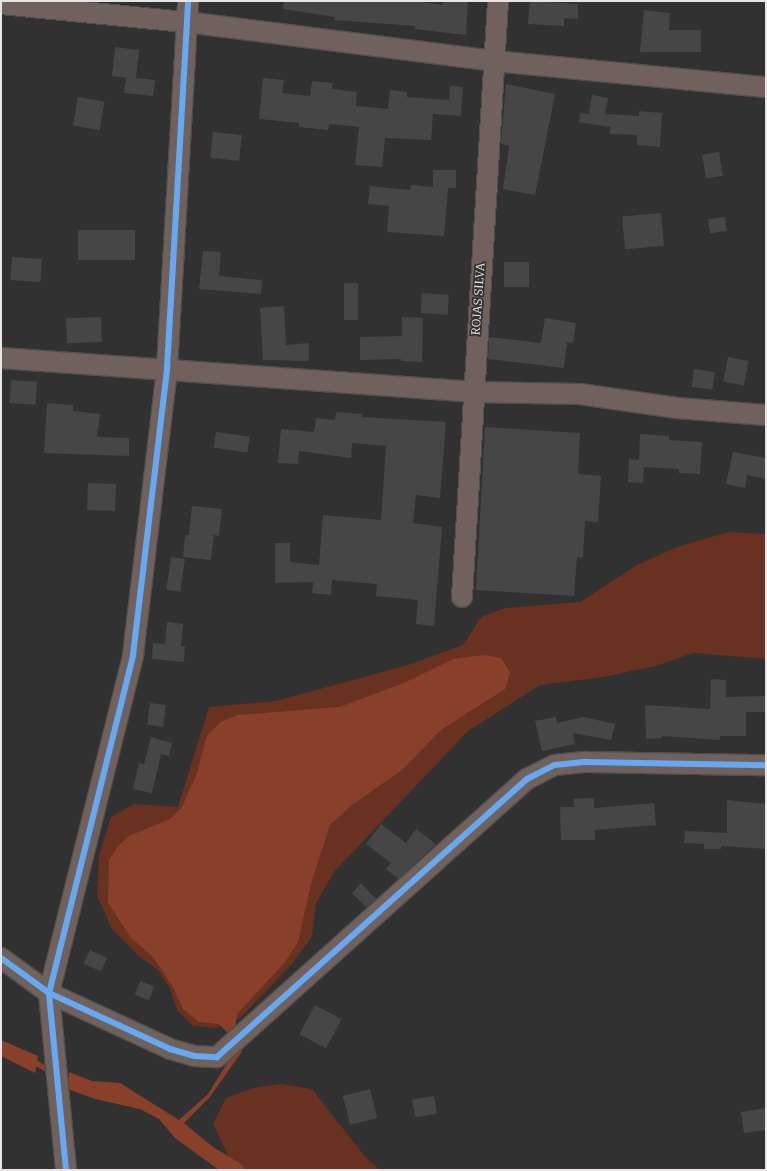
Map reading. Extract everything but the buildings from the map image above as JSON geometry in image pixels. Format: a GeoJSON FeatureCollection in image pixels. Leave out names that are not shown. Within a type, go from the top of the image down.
{"type":"FeatureCollection","features":[{"type":"Feature","properties":{"kind":"street"},"geometry":{"type":"LineString","coordinates":[[66,1170],[49,993],[133,655],[166,368],[188,1]]}},
{"type":"Feature","properties":{"kind":"street","name":"ROJAS SILVA"},"geometry":{"type":"LineString","coordinates":[[462,597],[472,392],[498,1]]}},
{"type":"Feature","properties":{"kind":"street"},"geometry":{"type":"LineString","coordinates":[[1,4],[186,22],[494,61],[766,87]]}},
{"type":"Feature","properties":{"kind":"street"},"geometry":{"type":"LineString","coordinates":[[1,358],[166,368],[472,392],[580,394],[677,408],[766,415]]}},
{"type":"Feature","properties":{"kind":"street"},"geometry":{"type":"LineString","coordinates":[[1,958],[49,993],[170,1049],[195,1056],[217,1057],[527,779],[555,765],[586,762],[766,765]]}},
{"type":"Feature","properties":{"kind":"shaded area"},"geometry":{"type":"Polygon","coordinates":[[[729,532],[766,534],[766,659],[693,653],[656,666],[603,677],[540,685],[468,731],[334,872],[316,903],[312,937],[291,965],[240,1018],[215,1028],[193,1026],[177,1010],[170,988],[158,970],[140,957],[112,929],[97,895],[99,855],[111,817],[134,804],[178,807],[209,707],[276,701],[408,665],[463,645],[481,617],[505,608],[580,602],[637,565],[677,547],[729,532]]]}},
{"type":"Feature","properties":{"kind":"shaded area"},"geometry":{"type":"Polygon","coordinates":[[[483,655],[501,658],[510,672],[505,689],[441,730],[402,770],[352,805],[330,825],[311,884],[298,942],[286,961],[237,1014],[235,1031],[230,1035],[219,1024],[199,1022],[183,1009],[173,987],[153,957],[131,938],[108,903],[109,860],[117,847],[129,836],[170,819],[182,807],[197,773],[207,735],[221,722],[237,715],[339,707],[404,683],[453,659],[483,655]]]}},
{"type":"Feature","properties":{"kind":"shaded area"},"geometry":{"type":"Polygon","coordinates":[[[1,1040],[38,1056],[35,1073],[1,1056],[1,1040]]]}},
{"type":"Feature","properties":{"kind":"shaded area"},"geometry":{"type":"Polygon","coordinates":[[[243,1046],[241,1053],[209,1098],[184,1123],[213,1147],[241,1164],[246,1170],[219,1170],[175,1138],[159,1119],[140,1109],[95,1099],[68,1089],[69,1072],[92,1081],[120,1083],[179,1120],[208,1094],[234,1052],[243,1046]]]}},
{"type":"Feature","properties":{"kind":"shaded area"},"geometry":{"type":"Polygon","coordinates":[[[282,1084],[312,1089],[366,1158],[380,1170],[235,1170],[213,1124],[226,1098],[253,1088],[282,1084]]]}},
{"type":"Feature","properties":{"kind":"waterway"},"geometry":{"type":"LineString","coordinates":[[31,1060],[52,1072]]}},
{"type":"Feature","properties":{"kind":"cycle path"},"geometry":{"type":"LineString","coordinates":[[66,1170],[49,993],[133,655],[167,368],[188,1]]}},
{"type":"Feature","properties":{"kind":"cycle path"},"geometry":{"type":"LineString","coordinates":[[1,958],[49,993],[170,1049],[195,1056],[217,1057],[527,779],[555,765],[586,762],[766,765]]}}]}
